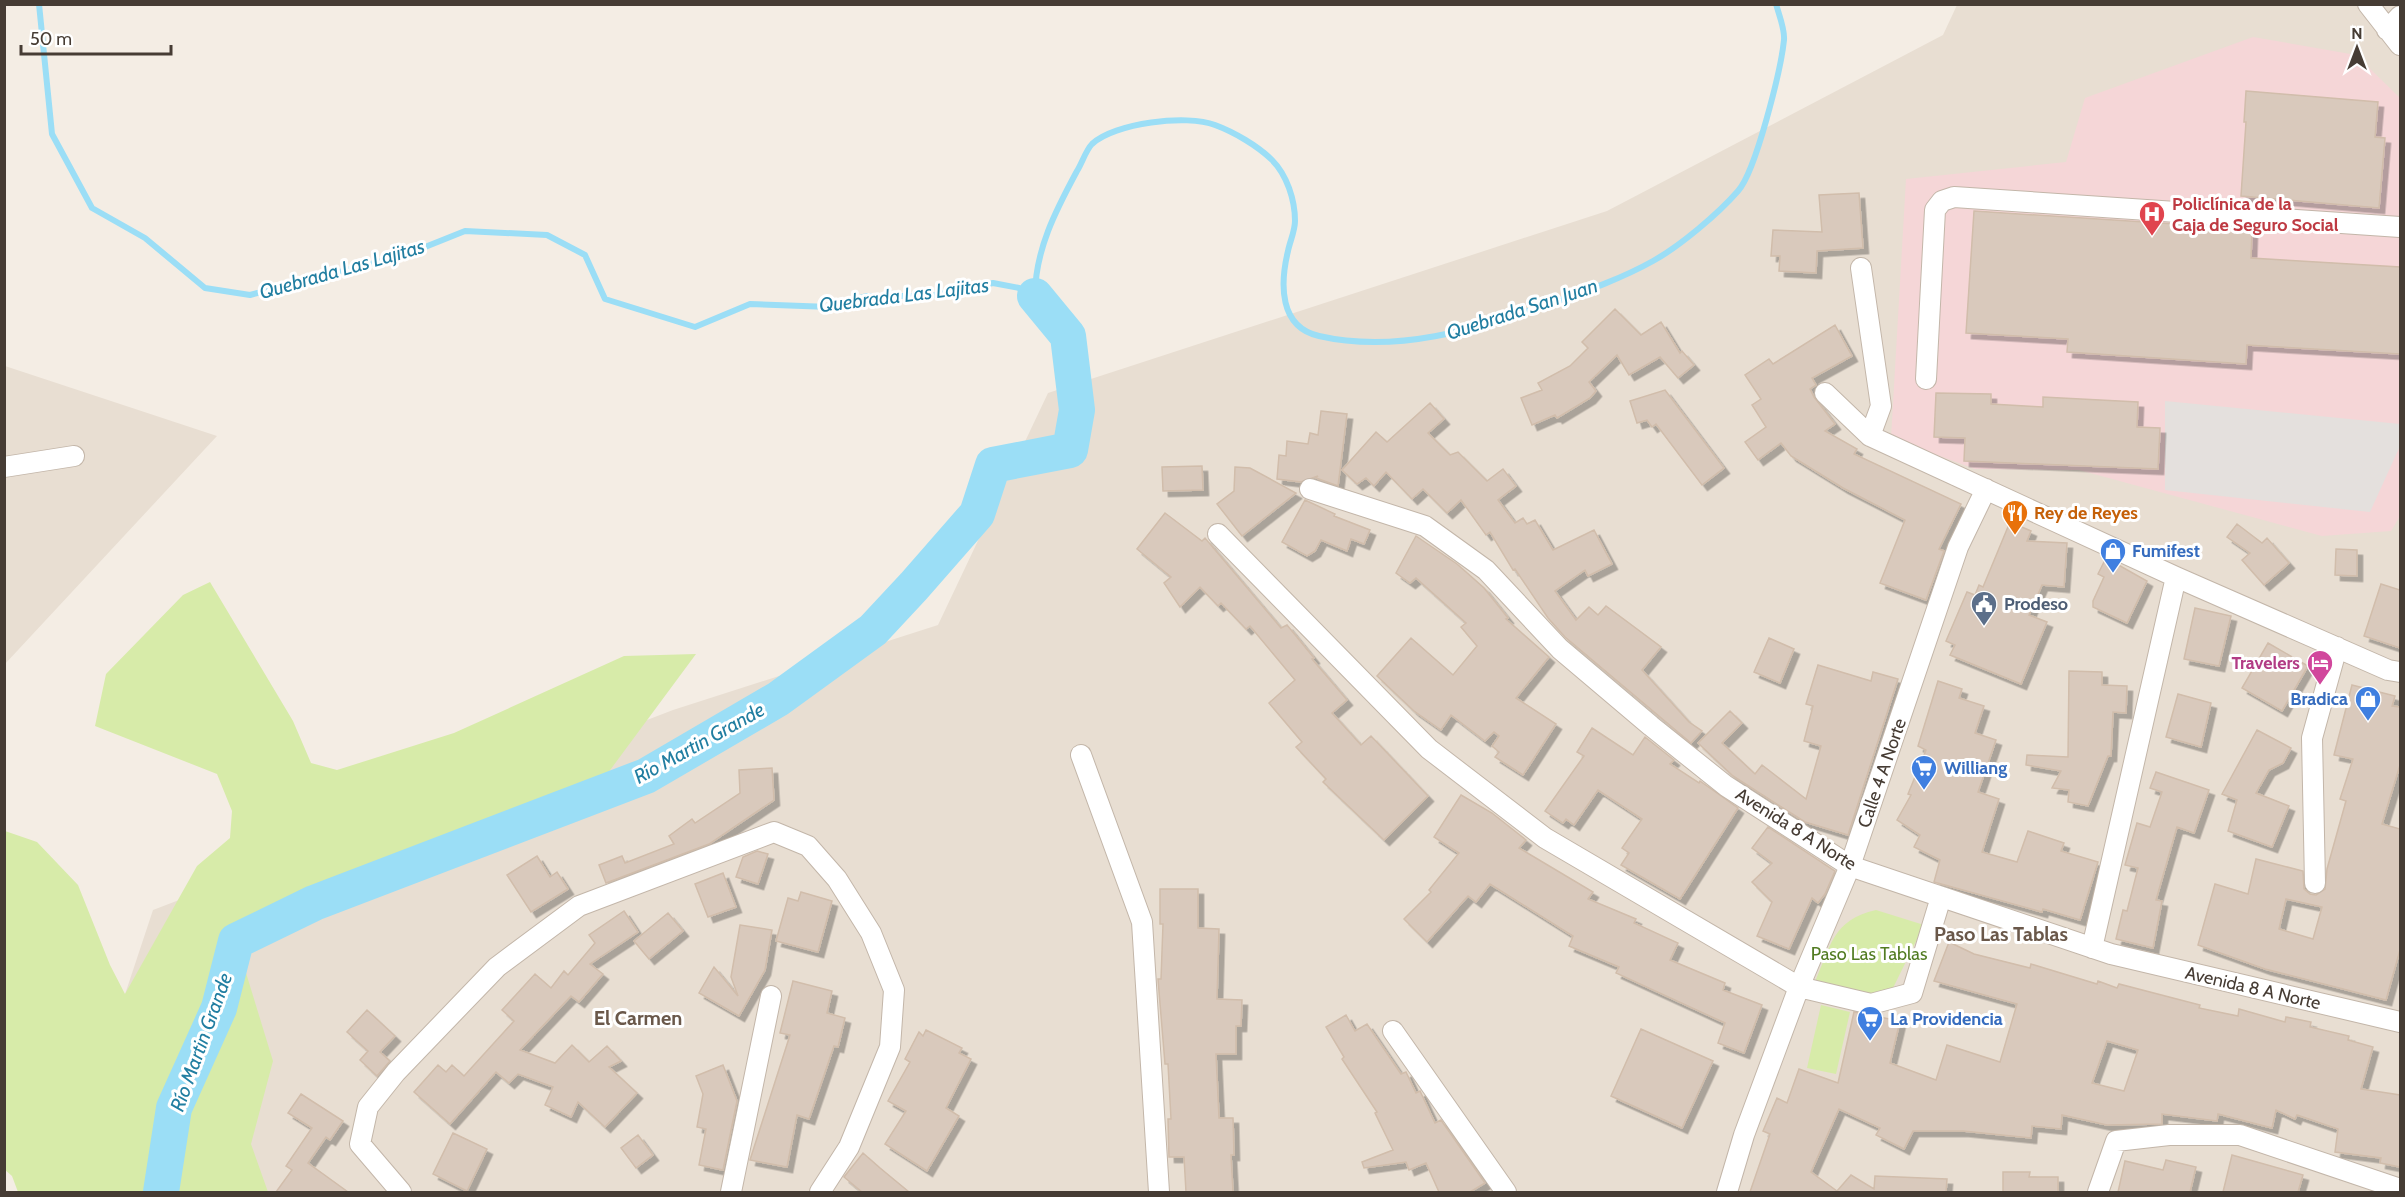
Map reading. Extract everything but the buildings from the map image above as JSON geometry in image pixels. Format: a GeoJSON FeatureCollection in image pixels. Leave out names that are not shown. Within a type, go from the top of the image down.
{"type":"FeatureCollection","features":[{"type":"Feature","properties":{"kind":"street"},"geometry":{"type":"LineString","coordinates":[[2368,4],[2394,23],[2400,45]]}},
{"type":"Feature","properties":{"kind":"street"},"geometry":{"type":"LineString","coordinates":[[1926,379],[1935,210],[1942,201],[1954,197],[2400,227]]}},
{"type":"Feature","properties":{"kind":"street"},"geometry":{"type":"LineString","coordinates":[[1861,268],[1881,406],[1870,436]]}},
{"type":"Feature","properties":{"kind":"street"},"geometry":{"type":"LineString","coordinates":[[1825,393],[1870,436],[2176,577],[2388,670],[2400,672]]}},
{"type":"Feature","properties":{"kind":"street"},"geometry":{"type":"LineString","coordinates":[[4,467],[74,456]]}},
{"type":"Feature","properties":{"kind":"street","name":"Avenida 8 A Norte"},"geometry":{"type":"LineString","coordinates":[[1310,489],[1425,526],[1486,570],[1560,649],[1651,726],[1726,786],[1850,866],[2092,948],[2400,1022]]}},
{"type":"Feature","properties":{"kind":"street","name":"Calle 4 A Norte"},"geometry":{"type":"LineString","coordinates":[[1727,1192],[1744,1135],[1799,987],[1850,866],[1958,547],[1986,489]]}},
{"type":"Feature","properties":{"kind":"street"},"geometry":{"type":"LineString","coordinates":[[1218,534],[1429,749],[1545,838],[1799,987],[1871,1004],[1912,993],[1941,897]]}},
{"type":"Feature","properties":{"kind":"street"},"geometry":{"type":"LineString","coordinates":[[2092,948],[2176,577]]}},
{"type":"Feature","properties":{"kind":"street"},"geometry":{"type":"LineString","coordinates":[[2315,883],[2312,738],[2337,647]]}},
{"type":"Feature","properties":{"kind":"street"},"geometry":{"type":"LineString","coordinates":[[1081,755],[1142,922],[1159,1192]]}},
{"type":"Feature","properties":{"kind":"street"},"geometry":{"type":"LineString","coordinates":[[401,1192],[360,1144],[368,1107],[396,1072],[497,967],[579,906],[774,832],[808,846],[837,879],[871,933],[894,990],[890,1047],[849,1147],[820,1192]]}},
{"type":"Feature","properties":{"kind":"street"},"geometry":{"type":"LineString","coordinates":[[731,1192],[771,996]]}},
{"type":"Feature","properties":{"kind":"street"},"geometry":{"type":"LineString","coordinates":[[1393,1030],[1506,1192]]}},
{"type":"Feature","properties":{"kind":"street"},"geometry":{"type":"LineString","coordinates":[[2098,1192],[2116,1141],[2169,1135],[2240,1135],[2400,1189]]}},
{"type":"Feature","properties":{"kind":"shaded area"},"geometry":{"type":"Polygon","coordinates":[[[1957,5],[2400,5],[2400,1192],[129,1192],[75,1145],[153,910],[673,710],[938,625],[1048,393],[1607,211],[1943,35],[1957,5]]]}},
{"type":"Feature","properties":{"kind":"shaded area","name":"Policlínica de la Caja de Seguro Social"},"geometry":{"type":"Polygon","coordinates":[[[2253,37],[2356,55],[2400,98],[2400,516],[2391,531],[2322,536],[2079,470],[1975,469],[1891,438],[1906,179],[2066,162],[2085,98],[2253,37]]]}},
{"type":"Feature","properties":{"kind":"shaded area"},"geometry":{"type":"Polygon","coordinates":[[[5,366],[217,436],[5,664],[5,366]]]}},
{"type":"Feature","properties":{"kind":"shaded area"},"geometry":{"type":"Polygon","coordinates":[[[2165,401],[2400,424],[2400,446],[2370,512],[2165,490],[2165,401]]]}},
{"type":"Feature","properties":{"kind":"green space"},"geometry":{"type":"Polygon","coordinates":[[[210,582],[293,721],[311,763],[337,770],[454,733],[624,656],[696,654],[602,781],[235,937],[273,1061],[251,1144],[268,1192],[18,1192],[12,1176],[4,1169],[5,831],[37,842],[78,885],[110,965],[125,994],[197,866],[230,838],[232,811],[217,774],[95,726],[106,674],[183,595],[210,582]]]}},
{"type":"Feature","properties":{"kind":"green space","name":"Paso Las Tablas"},"geometry":{"type":"Polygon","coordinates":[[[1876,910],[1924,925],[1892,990],[1863,999],[1814,984],[1835,936],[1850,920],[1876,910]]]}},
{"type":"Feature","properties":{"kind":"green space"},"geometry":{"type":"Polygon","coordinates":[[[1821,1005],[1850,1012],[1836,1074],[1807,1068],[1821,1005]]]}},
{"type":"Feature","properties":{"kind":"waterway","name":"Quebrada Las Lajitas"},"geometry":{"type":"LineString","coordinates":[[39,4],[52,134],[92,208],[145,238],[205,288],[250,295],[405,255],[465,231],[547,235],[585,255],[605,299],[695,327],[750,304],[830,307],[867,296],[930,296],[993,283],[1019,288],[1035,296],[1039,263],[1048,231],[1092,144],[1102,137],[1133,126],[1151,122],[1187,120],[1215,125],[1238,135],[1266,155],[1286,180],[1294,205],[1295,221],[1285,264],[1284,290],[1285,302],[1296,324],[1319,336],[1348,341],[1377,342],[1435,336],[1463,330],[1560,300],[1640,268],[1664,255],[1698,229],[1738,191],[1745,180],[1760,142],[1773,95],[1784,40],[1783,27],[1776,4]]}},
{"type":"Feature","properties":{"kind":"waterway","name":"Río Martin Grande"},"geometry":{"type":"LineString","coordinates":[[161,1192],[174,1108],[219,1008],[236,941],[314,903],[646,776],[778,699],[873,630],[914,586],[977,514],[993,465],[1070,450],[1077,410],[1068,336],[1035,296]]}},
{"type":"Feature","properties":{"kind":"place","name":"Policlínica de la Caja de Seguro Social"},"geometry":{"type":"Point","coordinates":[2152,237]}},
{"type":"Feature","properties":{"kind":"place","name":"Rey de Reyes"},"geometry":{"type":"Point","coordinates":[2015,536]}},
{"type":"Feature","properties":{"kind":"place","name":"Fumifest"},"geometry":{"type":"Point","coordinates":[2113,574]}},
{"type":"Feature","properties":{"kind":"place","name":"Prodeso"},"geometry":{"type":"Point","coordinates":[1984,627]}},
{"type":"Feature","properties":{"kind":"place","name":"Travelers"},"geometry":{"type":"Point","coordinates":[2320,686]}},
{"type":"Feature","properties":{"kind":"place","name":"Bradica"},"geometry":{"type":"Point","coordinates":[2368,722]}},
{"type":"Feature","properties":{"kind":"place","name":"Williang"},"geometry":{"type":"Point","coordinates":[1924,791]}},
{"type":"Feature","properties":{"kind":"place","name":"La Providencia"},"geometry":{"type":"Point","coordinates":[1870,1042]}},
{"type":"Feature","properties":{"kind":"district","name":"Paso Las Tablas"},"geometry":{"type":"Point","coordinates":[2001,934]}},
{"type":"Feature","properties":{"kind":"district","name":"El Carmen"},"geometry":{"type":"Point","coordinates":[638,1018]}},
{"type":"Feature","properties":{"kind":"water label","name":"Quebrada San Juan"},"geometry":{"type":"Point","coordinates":[1522,309]}}]}
